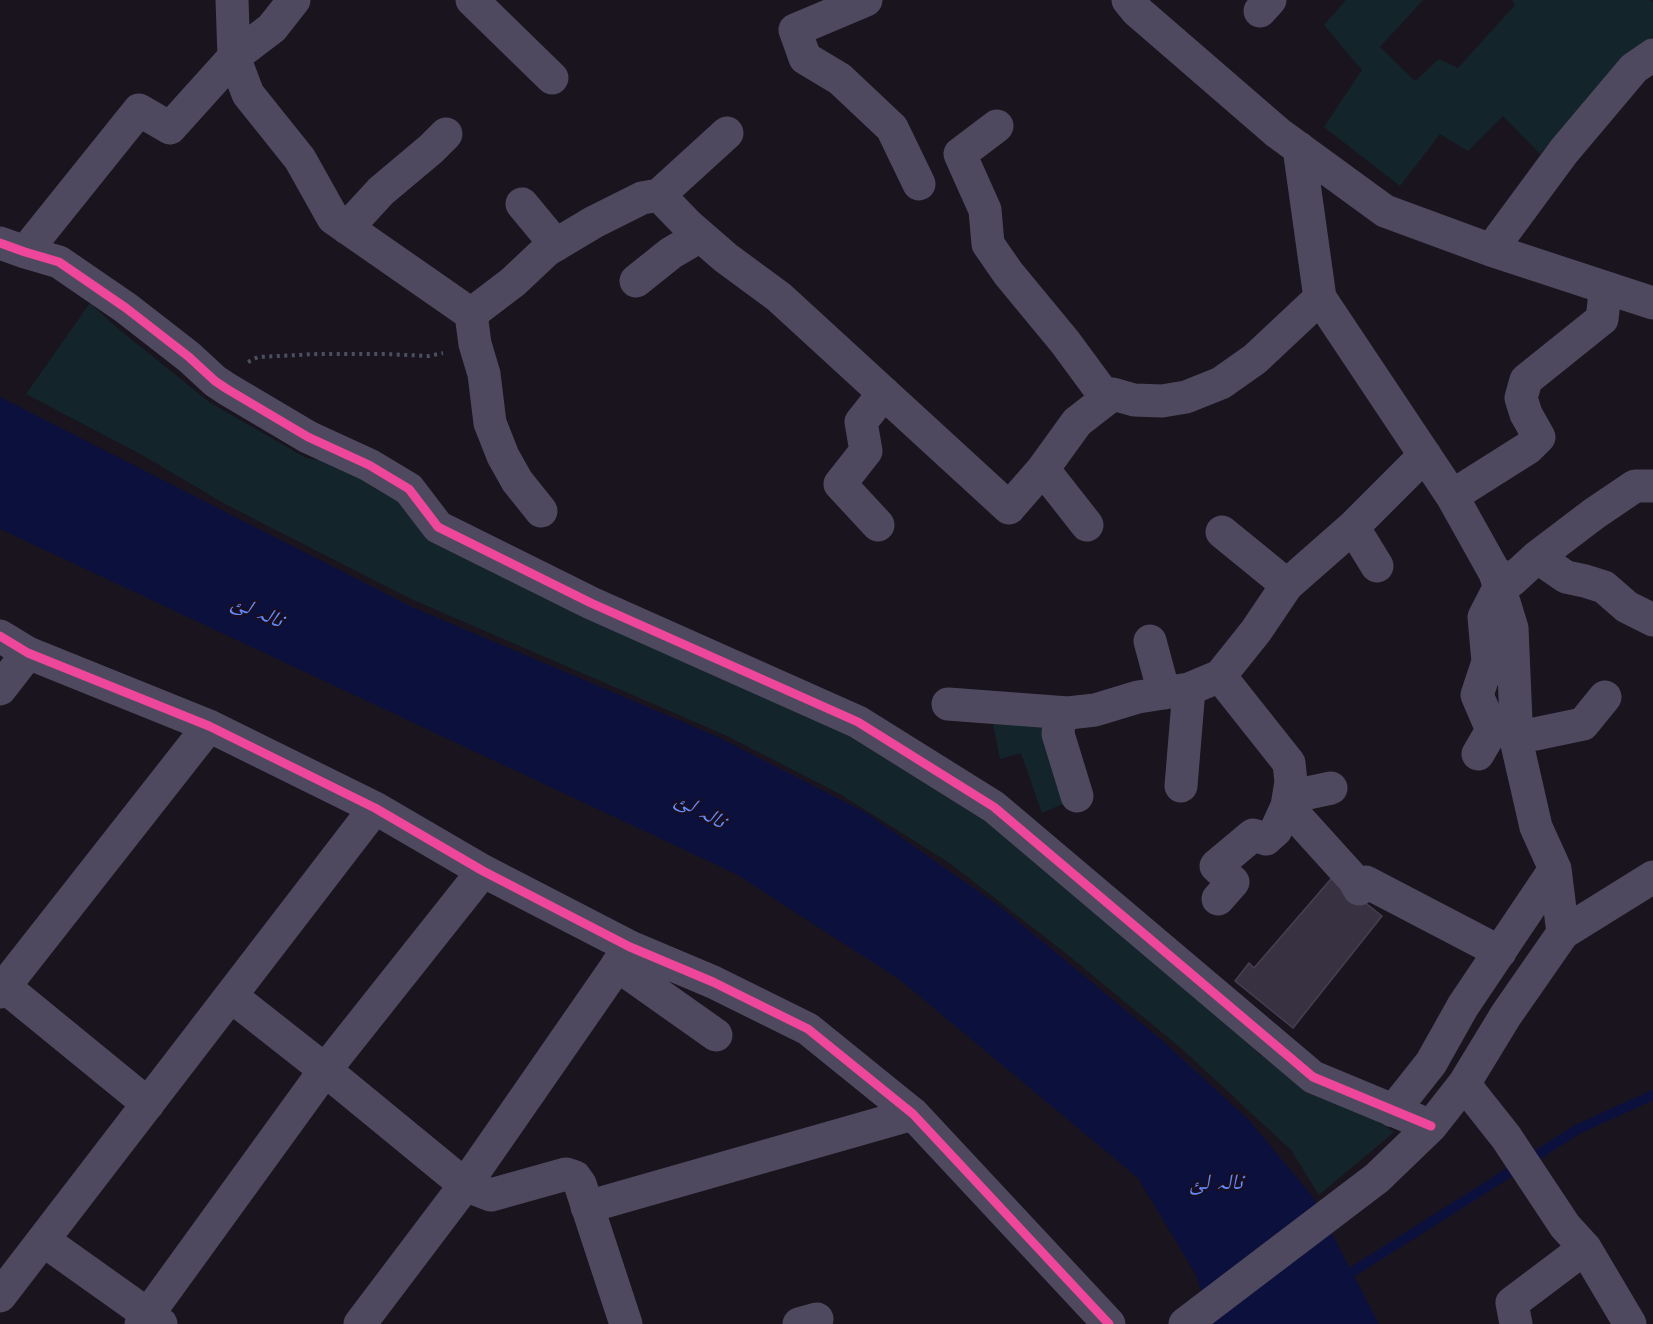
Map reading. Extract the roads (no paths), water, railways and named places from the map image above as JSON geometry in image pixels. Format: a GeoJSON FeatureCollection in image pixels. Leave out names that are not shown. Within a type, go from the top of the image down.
{"type":"FeatureCollection","features":[{"type":"Feature","properties":{"kind":"street"},"geometry":{"type":"LineString","coordinates":[[232,0],[234,57],[248,94],[300,159],[333,218],[473,329],[484,374],[490,423],[503,456],[517,481],[541,511]]}},
{"type":"Feature","properties":{"kind":"street"},"geometry":{"type":"LineString","coordinates":[[294,0],[272,28],[234,57],[170,128],[139,110],[13,248],[59,262],[126,308],[189,357],[215,381],[308,437],[369,465],[409,489],[438,527],[591,603],[858,722],[994,807],[1313,1077],[1431,1126]]}},
{"type":"Feature","properties":{"kind":"street"},"geometry":{"type":"LineString","coordinates":[[472,0],[552,78]]}},
{"type":"Feature","properties":{"kind":"street"},"geometry":{"type":"LineString","coordinates":[[866,0],[795,30],[805,58],[840,79],[892,128],[919,184]]}},
{"type":"Feature","properties":{"kind":"street"},"geometry":{"type":"LineString","coordinates":[[1128,0],[1137,11],[1278,133],[1385,211],[1491,250],[1653,303]]}},
{"type":"Feature","properties":{"kind":"street"},"geometry":{"type":"LineString","coordinates":[[1491,250],[1564,152],[1634,68],[1653,55]]}},
{"type":"Feature","properties":{"kind":"street"},"geometry":{"type":"LineString","coordinates":[[997,126],[960,154],[985,210],[988,244],[1107,399]]}},
{"type":"Feature","properties":{"kind":"street"},"geometry":{"type":"LineString","coordinates":[[473,329],[513,282],[547,250],[613,212],[642,198],[659,195],[727,133]]}},
{"type":"Feature","properties":{"kind":"street"},"geometry":{"type":"LineString","coordinates":[[348,228],[381,191],[446,134]]}},
{"type":"Feature","properties":{"kind":"street"},"geometry":{"type":"LineString","coordinates":[[1299,148],[1320,298],[1452,496],[1497,580],[1512,628],[1516,738],[1536,827],[1555,869],[1563,933]]}},
{"type":"Feature","properties":{"kind":"street"},"geometry":{"type":"LineString","coordinates":[[659,195],[700,236],[779,297],[1009,508],[1043,469],[1077,422],[1113,394],[1134,400],[1162,401],[1186,397],[1221,383],[1255,359],[1320,298]]}},
{"type":"Feature","properties":{"kind":"street"},"geometry":{"type":"LineString","coordinates":[[522,204],[556,245]]}},
{"type":"Feature","properties":{"kind":"street"},"geometry":{"type":"LineString","coordinates":[[636,281],[671,253],[700,236]]}},
{"type":"Feature","properties":{"kind":"street"},"geometry":{"type":"LineString","coordinates":[[1452,496],[1528,448],[1539,437],[1526,414],[1521,398],[1526,380],[1602,319],[1604,302],[1610,289]]}},
{"type":"Feature","properties":{"kind":"street"},"geometry":{"type":"LineString","coordinates":[[879,525],[840,484],[866,451],[861,422],[884,393]]}},
{"type":"Feature","properties":{"kind":"street"},"geometry":{"type":"LineString","coordinates":[[948,704],[1046,705],[1068,713],[1095,710],[1138,697],[1177,691],[1220,676],[1256,632],[1287,585],[1353,527],[1425,455]]}},
{"type":"Feature","properties":{"kind":"street"},"geometry":{"type":"LineString","coordinates":[[1043,469],[1087,525]]}},
{"type":"Feature","properties":{"kind":"street"},"geometry":{"type":"LineString","coordinates":[[1497,580],[1512,580],[1537,557],[1635,486],[1653,486]]}},
{"type":"Feature","properties":{"kind":"street"},"geometry":{"type":"LineString","coordinates":[[1353,527],[1377,566]]}},
{"type":"Feature","properties":{"kind":"street"},"geometry":{"type":"LineString","coordinates":[[1222,532],[1287,585]]}},
{"type":"Feature","properties":{"kind":"street"},"geometry":{"type":"LineString","coordinates":[[1537,557],[1566,577],[1604,587],[1627,607],[1653,620]]}},
{"type":"Feature","properties":{"kind":"street"},"geometry":{"type":"LineString","coordinates":[[1478,754],[1492,730],[1477,695],[1488,662],[1484,617],[1497,580]]}},
{"type":"Feature","properties":{"kind":"street"},"geometry":{"type":"LineString","coordinates":[[0,636],[28,653],[209,726],[375,808],[623,956],[716,1035]]}},
{"type":"Feature","properties":{"kind":"street"},"geometry":{"type":"LineString","coordinates":[[1149,641],[1177,691],[1181,786]]}},
{"type":"Feature","properties":{"kind":"street"},"geometry":{"type":"LineString","coordinates":[[0,689],[28,653]]}},
{"type":"Feature","properties":{"kind":"street"},"geometry":{"type":"LineString","coordinates":[[1218,899],[1233,882],[1216,866],[1253,835],[1266,839],[1276,830],[1288,802],[1292,782],[1290,763],[1220,676]]}},
{"type":"Feature","properties":{"kind":"street"},"geometry":{"type":"LineString","coordinates":[[1516,738],[1583,724],[1605,697]]}},
{"type":"Feature","properties":{"kind":"street"},"geometry":{"type":"LineString","coordinates":[[1046,705],[1058,734],[1077,796]]}},
{"type":"Feature","properties":{"kind":"street"},"geometry":{"type":"LineString","coordinates":[[148,1104],[2,987],[209,726]]}},
{"type":"Feature","properties":{"kind":"street"},"geometry":{"type":"LineString","coordinates":[[1288,802],[1331,788]]}},
{"type":"Feature","properties":{"kind":"street"},"geometry":{"type":"LineString","coordinates":[[1288,802],[1315,839],[1354,880],[1359,889],[1366,882],[1500,952]]}},
{"type":"Feature","properties":{"kind":"street"},"geometry":{"type":"LineString","coordinates":[[0,1296],[375,808]]}},
{"type":"Feature","properties":{"kind":"street"},"geometry":{"type":"LineString","coordinates":[[1393,1111],[1431,1064],[1463,1006],[1555,869]]}},
{"type":"Feature","properties":{"kind":"street"},"geometry":{"type":"LineString","coordinates":[[43,1240],[150,1321],[325,1070],[483,871]]}},
{"type":"Feature","properties":{"kind":"street"},"geometry":{"type":"LineString","coordinates":[[1185,1324],[1377,1178],[1431,1126],[1464,1084],[1506,1015],[1563,933],[1653,877]]}},
{"type":"Feature","properties":{"kind":"street"},"geometry":{"type":"LineString","coordinates":[[623,956],[713,982],[808,1029],[913,1114],[1109,1324]]}},
{"type":"Feature","properties":{"kind":"street"},"geometry":{"type":"LineString","coordinates":[[360,1324],[465,1185],[623,956]]}},
{"type":"Feature","properties":{"kind":"street"},"geometry":{"type":"LineString","coordinates":[[231,996],[465,1185],[491,1195],[566,1174],[575,1177],[580,1184],[626,1324]]}},
{"type":"Feature","properties":{"kind":"street"},"geometry":{"type":"LineString","coordinates":[[1464,1084],[1512,1146],[1575,1237],[1630,1324]]}},
{"type":"Feature","properties":{"kind":"street"},"geometry":{"type":"LineString","coordinates":[[587,1207],[913,1114]]}},
{"type":"Feature","properties":{"kind":"street"},"geometry":{"type":"LineString","coordinates":[[1516,1324],[1512,1303],[1575,1237]]}},
{"type":"Feature","properties":{"kind":"water","name":"نالہ لئ"},"geometry":{"type":"Polygon","coordinates":[[[0,397],[412,607],[716,736],[865,812],[1002,908],[1164,1042],[1249,1120],[1313,1197],[1379,1324],[1212,1324],[1196,1275],[1138,1178],[900,980],[736,874],[0,529],[0,397]]]}},
{"type":"Feature","properties":{"kind":"waterway"},"geometry":{"type":"LineString","coordinates":[[1341,1279],[1578,1129],[1653,1095]]}}]}
